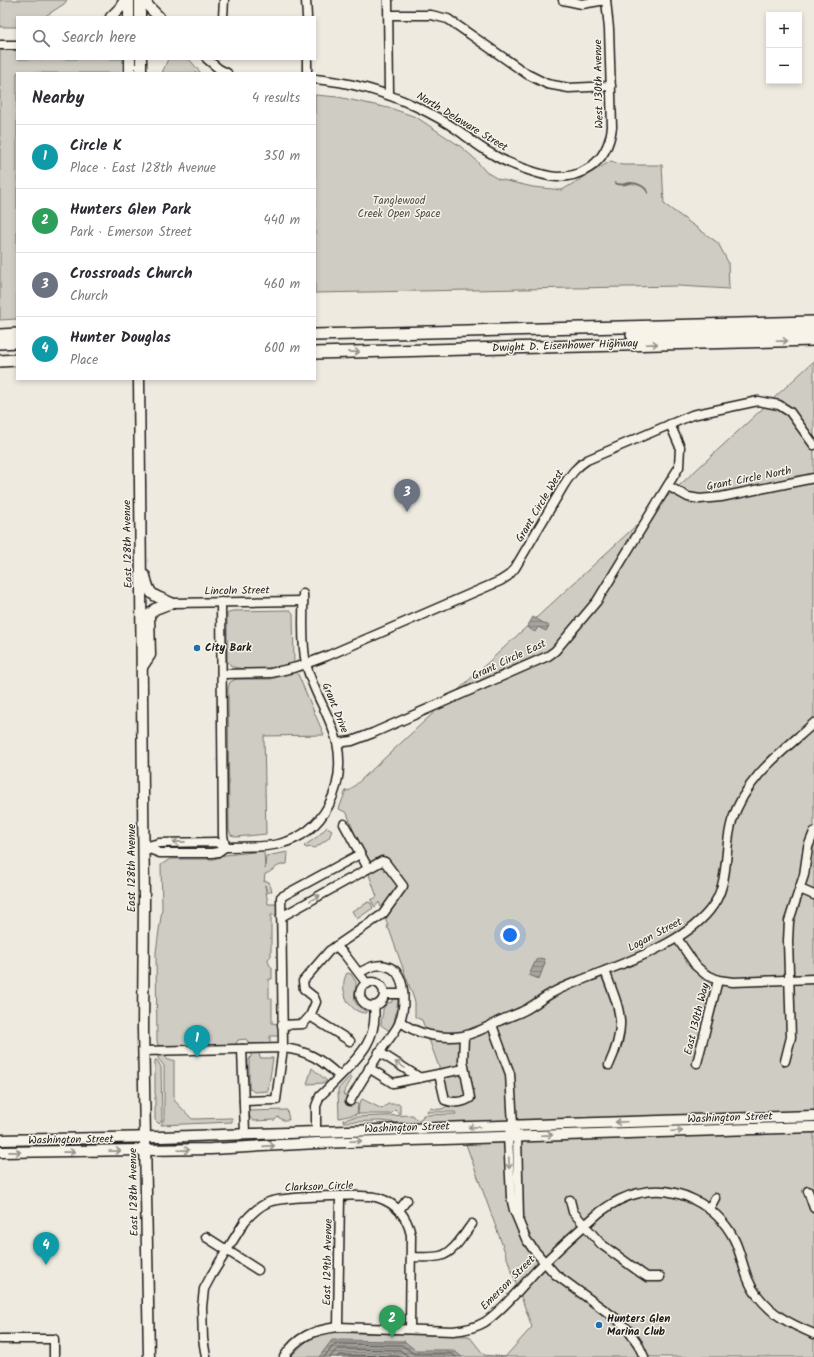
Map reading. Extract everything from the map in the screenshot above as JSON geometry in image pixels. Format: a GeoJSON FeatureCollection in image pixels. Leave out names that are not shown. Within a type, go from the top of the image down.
{"type":"FeatureCollection","features":[{"type":"Feature","properties":{"kind":"highway"},"geometry":{"type":"LineString","coordinates":[[316,328],[814,315]]}},
{"type":"Feature","properties":{"kind":"highway"},"geometry":{"type":"LineString","coordinates":[[316,335],[814,322]]}},
{"type":"Feature","properties":{"kind":"highway"},"geometry":{"type":"LineString","coordinates":[[316,342],[814,331]]}},
{"type":"Feature","properties":{"kind":"highway"},"geometry":{"type":"LineString","coordinates":[[0,335],[16,334]]}},
{"type":"Feature","properties":{"kind":"highway","name":"Dwight D. Eisenhower Highway"},"geometry":{"type":"LineString","coordinates":[[316,353],[814,340]]}},
{"type":"Feature","properties":{"kind":"highway"},"geometry":{"type":"LineString","coordinates":[[0,343],[16,342]]}},
{"type":"Feature","properties":{"kind":"highway"},"geometry":{"type":"LineString","coordinates":[[0,350],[16,350]]}},
{"type":"Feature","properties":{"kind":"highway"},"geometry":{"type":"LineString","coordinates":[[0,360],[16,360]]}},
{"type":"Feature","properties":{"kind":"main road"},"geometry":{"type":"LineString","coordinates":[[112,16],[125,0]]}},
{"type":"Feature","properties":{"kind":"main road"},"geometry":{"type":"LineString","coordinates":[[129,0],[129,16]]}},
{"type":"Feature","properties":{"kind":"main road"},"geometry":{"type":"LineString","coordinates":[[140,0],[140,16]]}},
{"type":"Feature","properties":{"kind":"main road"},"geometry":{"type":"LineString","coordinates":[[144,0],[158,16]]}},
{"type":"Feature","properties":{"kind":"main road"},"geometry":{"type":"LineString","coordinates":[[130,60],[130,72]]}},
{"type":"Feature","properties":{"kind":"main road"},"geometry":{"type":"LineString","coordinates":[[141,60],[141,72]]}},
{"type":"Feature","properties":{"kind":"main road","name":"East 128th Avenue"},"geometry":{"type":"LineString","coordinates":[[139,384],[144,847],[143,1051],[149,1357]]}},
{"type":"Feature","properties":{"kind":"main road"},"geometry":{"type":"LineString","coordinates":[[140,552],[150,592],[157,598],[172,603]]}},
{"type":"Feature","properties":{"kind":"main road"},"geometry":{"type":"LineString","coordinates":[[142,667],[150,655],[149,615],[155,609],[172,603]]}},
{"type":"Feature","properties":{"kind":"main road","name":"Washington Street"},"geometry":{"type":"LineString","coordinates":[[0,1140],[144,1137],[814,1116]]}},
{"type":"Feature","properties":{"kind":"main road","name":"Washington Street"},"geometry":{"type":"LineString","coordinates":[[0,1152],[224,1149],[317,1143],[814,1127]]}},
{"type":"Feature","properties":{"kind":"main road"},"geometry":{"type":"LineString","coordinates":[[316,1131],[317,1143]]}},
{"type":"Feature","properties":{"kind":"street"},"geometry":{"type":"LineString","coordinates":[[223,16],[224,0]]}},
{"type":"Feature","properties":{"kind":"street"},"geometry":{"type":"LineString","coordinates":[[306,0],[306,16]]}},
{"type":"Feature","properties":{"kind":"street"},"geometry":{"type":"LineString","coordinates":[[388,0],[389,95]]}},
{"type":"Feature","properties":{"kind":"street"},"geometry":{"type":"LineString","coordinates":[[563,0],[582,4],[606,0]]}},
{"type":"Feature","properties":{"kind":"street","name":"West 130th Avenue"},"geometry":{"type":"LineString","coordinates":[[595,164],[604,152],[610,138],[612,127],[609,29],[606,0]]}},
{"type":"Feature","properties":{"kind":"street"},"geometry":{"type":"LineString","coordinates":[[389,15],[431,15],[448,19],[527,74],[547,84],[569,88],[611,86]]}},
{"type":"Feature","properties":{"kind":"street"},"geometry":{"type":"LineString","coordinates":[[0,45],[16,45]]}},
{"type":"Feature","properties":{"kind":"street"},"geometry":{"type":"LineString","coordinates":[[208,60],[225,72]]}},
{"type":"Feature","properties":{"kind":"street"},"geometry":{"type":"LineString","coordinates":[[307,60],[307,72]]}},
{"type":"Feature","properties":{"kind":"street","name":"North Delaware Street"},"geometry":{"type":"LineString","coordinates":[[316,79],[355,86],[389,95],[426,111],[452,126],[490,153],[512,164],[548,175],[562,177],[581,172],[595,164]]}},
{"type":"Feature","properties":{"kind":"street","name":"Grant Circle West"},"geometry":{"type":"LineString","coordinates":[[222,674],[275,673],[306,664],[500,581],[508,576],[515,568],[572,472],[587,460],[692,415],[758,401],[771,402],[790,412],[814,444]]}},
{"type":"Feature","properties":{"kind":"street","name":"Grant Circle East"},"geometry":{"type":"LineString","coordinates":[[337,743],[352,741],[373,733],[548,656],[555,651],[598,601],[679,467],[680,447],[670,424]]}},
{"type":"Feature","properties":{"kind":"street","name":"Grant Circle North"},"geometry":{"type":"LineString","coordinates":[[668,486],[688,497],[700,499],[715,498],[814,478]]}},
{"type":"Feature","properties":{"kind":"street","name":"Grant Drive"},"geometry":{"type":"LineString","coordinates":[[144,847],[160,853],[218,852],[225,847],[278,844],[298,837],[311,828],[328,809],[338,782],[337,743],[332,725],[306,664],[304,650],[303,597]]}},
{"type":"Feature","properties":{"kind":"street","name":"Lincoln Street"},"geometry":{"type":"LineString","coordinates":[[172,603],[221,602],[303,597]]}},
{"type":"Feature","properties":{"kind":"street"},"geometry":{"type":"LineString","coordinates":[[221,602],[223,835],[225,847]]}},
{"type":"Feature","properties":{"kind":"street","name":"Logan Street"},"geometry":{"type":"LineString","coordinates":[[400,1021],[407,1027],[432,1035],[449,1038],[464,1036],[528,1009],[553,992],[605,971],[677,938],[706,914],[715,903],[721,892],[724,882],[728,840],[738,806],[746,791],[762,769],[814,723]]}},
{"type":"Feature","properties":{"kind":"street"},"geometry":{"type":"LineString","coordinates":[[344,824],[368,868]]}},
{"type":"Feature","properties":{"kind":"street"},"geometry":{"type":"LineString","coordinates":[[785,1060],[791,1037],[788,941],[789,921],[804,875],[808,847],[814,832]]}},
{"type":"Feature","properties":{"kind":"street"},"geometry":{"type":"LineString","coordinates":[[244,1101],[276,1100],[282,1048],[282,897],[360,854]]}},
{"type":"Feature","properties":{"kind":"street"},"geometry":{"type":"LineString","coordinates":[[281,917],[382,861],[385,862],[403,886],[383,914],[336,946],[303,981],[304,989],[314,997],[316,1002],[310,1016],[303,1024],[282,1025]]}},
{"type":"Feature","properties":{"kind":"street"},"geometry":{"type":"LineString","coordinates":[[800,889],[814,894]]}},
{"type":"Feature","properties":{"kind":"street"},"geometry":{"type":"LineString","coordinates":[[677,938],[696,966],[705,974],[718,980],[733,982],[814,979]]}},
{"type":"Feature","properties":{"kind":"street"},"geometry":{"type":"LineString","coordinates":[[336,946],[359,973],[366,984]]}},
{"type":"Feature","properties":{"kind":"street"},"geometry":{"type":"LineString","coordinates":[[350,1101],[379,1052],[400,1021],[403,994],[401,979],[396,971],[390,967],[382,965],[374,966],[359,973]]}},
{"type":"Feature","properties":{"kind":"street"},"geometry":{"type":"LineString","coordinates":[[605,971],[618,1006],[620,1021],[618,1044],[609,1065]]}},
{"type":"Feature","properties":{"kind":"street","name":"East 130th Way"},"geometry":{"type":"LineString","coordinates":[[697,1063],[718,980]]}},
{"type":"Feature","properties":{"kind":"street"},"geometry":{"type":"LineString","coordinates":[[373,982],[380,985],[384,994],[380,1003],[374,1006],[365,1003],[361,998],[362,988],[366,984],[373,982]]}},
{"type":"Feature","properties":{"kind":"street"},"geometry":{"type":"LineString","coordinates":[[384,994],[403,994]]}},
{"type":"Feature","properties":{"kind":"street"},"geometry":{"type":"LineString","coordinates":[[316,1131],[317,1101],[339,1076],[357,1060],[370,1039],[374,1028],[374,1006]]}},
{"type":"Feature","properties":{"kind":"street"},"geometry":{"type":"LineString","coordinates":[[310,1016],[350,1041]]}},
{"type":"Feature","properties":{"kind":"street"},"geometry":{"type":"LineString","coordinates":[[492,1025],[510,1074],[513,1125],[511,1197],[514,1210],[526,1239],[544,1263],[555,1274],[618,1320],[634,1337],[644,1357]]}},
{"type":"Feature","properties":{"kind":"street"},"geometry":{"type":"LineString","coordinates":[[439,1074],[445,1100],[450,1102],[464,1102],[470,1098],[464,1069],[464,1036]]}},
{"type":"Feature","properties":{"kind":"street"},"geometry":{"type":"LineString","coordinates":[[143,1051],[282,1048],[307,1053],[328,1066],[339,1076]]}},
{"type":"Feature","properties":{"kind":"street"},"geometry":{"type":"LineString","coordinates":[[242,1049],[245,1134]]}},
{"type":"Feature","properties":{"kind":"street"},"geometry":{"type":"LineString","coordinates":[[379,1052],[420,1078]]}},
{"type":"Feature","properties":{"kind":"street"},"geometry":{"type":"LineString","coordinates":[[369,1068],[393,1083],[464,1069]]}},
{"type":"Feature","properties":{"kind":"street"},"geometry":{"type":"LineString","coordinates":[[808,1191],[814,1208]]}},
{"type":"Feature","properties":{"kind":"street","name":"Emerson Street"},"geometry":{"type":"LineString","coordinates":[[284,1357],[292,1346],[304,1336],[319,1330],[338,1328],[453,1331],[475,1327],[485,1322],[495,1314],[544,1263],[609,1205],[627,1196],[640,1192],[678,1194],[696,1201],[708,1209],[724,1224],[734,1238],[748,1282],[768,1309],[778,1316],[814,1334]]}},
{"type":"Feature","properties":{"kind":"street","name":"East 129th Avenue"},"geometry":{"type":"LineString","coordinates":[[338,1328],[340,1196]]}},
{"type":"Feature","properties":{"kind":"street","name":"Clarkson Circle"},"geometry":{"type":"LineString","coordinates":[[206,1357],[203,1339],[203,1295],[210,1276],[228,1250],[245,1221],[256,1210],[268,1202],[286,1198],[374,1196],[388,1202],[399,1210],[406,1219],[410,1228],[410,1329]]}},
{"type":"Feature","properties":{"kind":"street"},"geometry":{"type":"LineString","coordinates":[[708,1209],[715,1198]]}},
{"type":"Feature","properties":{"kind":"street"},"geometry":{"type":"LineString","coordinates":[[399,1210],[407,1200]]}},
{"type":"Feature","properties":{"kind":"street"},"geometry":{"type":"LineString","coordinates":[[570,1200],[573,1212],[601,1244],[635,1270],[647,1277],[660,1277]]}},
{"type":"Feature","properties":{"kind":"street"},"geometry":{"type":"LineString","coordinates":[[411,1257],[436,1257],[447,1253],[472,1224]]}},
{"type":"Feature","properties":{"kind":"street"},"geometry":{"type":"LineString","coordinates":[[206,1237],[258,1270]]}},
{"type":"Feature","properties":{"kind":"street"},"geometry":{"type":"LineString","coordinates":[[0,1339],[54,1339],[54,1357]]}},
{"type":"Feature","properties":{"kind":"green space"},"geometry":{"type":"Polygon","coordinates":[[[0,0],[67,0],[64,4],[46,16],[16,16],[16,27],[0,27],[0,0]]]}},
{"type":"Feature","properties":{"kind":"green space"},"geometry":{"type":"Polygon","coordinates":[[[0,50],[16,50],[16,60],[123,60],[123,72],[16,72],[16,319],[0,320],[0,50]]]}},
{"type":"Feature","properties":{"kind":"green space"},"geometry":{"type":"Polygon","coordinates":[[[168,60],[190,60],[200,72],[162,72],[168,60]]]}},
{"type":"Feature","properties":{"kind":"green space","name":"Tanglewood Creek Open Space"},"geometry":{"type":"Polygon","coordinates":[[[316,95],[338,97],[393,109],[416,117],[460,146],[474,158],[486,172],[498,179],[533,187],[562,190],[611,161],[622,165],[662,165],[664,204],[718,243],[728,262],[729,289],[679,286],[316,293],[316,95]]]}},
{"type":"Feature","properties":{"kind":"green space"},"geometry":{"type":"Polygon","coordinates":[[[814,361],[814,1357],[505,1357],[532,1327],[458,1122],[409,1124],[380,1121],[343,1122],[343,1120],[354,1117],[413,1115],[418,1120],[422,1118],[423,1115],[456,1114],[455,1112],[427,1112],[431,1108],[439,1109],[447,1106],[453,1106],[422,1020],[415,1017],[415,1002],[389,929],[387,928],[388,926],[379,902],[375,907],[371,900],[377,897],[347,813],[339,809],[346,790],[349,791],[814,361]]]}},
{"type":"Feature","properties":{"kind":"green space"},"geometry":{"type":"Polygon","coordinates":[[[290,610],[293,613],[294,663],[271,668],[254,669],[231,666],[227,660],[227,614],[232,611],[290,610]]]}},
{"type":"Feature","properties":{"kind":"green space"},"geometry":{"type":"Polygon","coordinates":[[[297,672],[324,735],[264,736],[266,834],[237,837],[231,835],[229,830],[228,688],[230,682],[236,679],[271,679],[297,672]]]}},
{"type":"Feature","properties":{"kind":"green space"},"geometry":{"type":"Polygon","coordinates":[[[327,827],[332,830],[329,838],[315,848],[306,848],[304,846],[317,837],[327,827]]]}},
{"type":"Feature","properties":{"kind":"green space"},"geometry":{"type":"Polygon","coordinates":[[[264,851],[265,869],[266,856],[288,852],[287,864],[280,865],[265,874],[264,882],[269,882],[272,891],[267,893],[265,885],[268,904],[277,905],[278,915],[271,915],[271,956],[268,959],[272,968],[272,979],[269,979],[269,998],[272,999],[272,1023],[279,1024],[279,1036],[270,1036],[270,1044],[249,1044],[246,1039],[238,1040],[235,1045],[166,1047],[158,1045],[156,952],[162,909],[161,865],[170,859],[214,859],[225,855],[264,851]]]}},
{"type":"Feature","properties":{"kind":"green space"},"geometry":{"type":"Polygon","coordinates":[[[367,902],[371,903],[373,908],[357,919],[352,911],[367,902]]]}},
{"type":"Feature","properties":{"kind":"green space"},"geometry":{"type":"Polygon","coordinates":[[[347,973],[351,974],[356,982],[355,1002],[367,1013],[360,1012],[355,1009],[346,999],[344,993],[344,979],[347,973]]]}},
{"type":"Feature","properties":{"kind":"green space"},"geometry":{"type":"Polygon","coordinates":[[[392,999],[397,999],[398,1001],[394,1023],[390,1030],[388,1030],[381,1025],[381,1021],[383,1009],[387,1003],[392,1002],[392,999]]]}},
{"type":"Feature","properties":{"kind":"green space"},"geometry":{"type":"Polygon","coordinates":[[[251,1053],[259,1053],[260,1058],[273,1058],[268,1091],[254,1092],[249,1088],[249,1059],[251,1057],[251,1053]]]}},
{"type":"Feature","properties":{"kind":"green space"},"geometry":{"type":"Polygon","coordinates":[[[158,1056],[166,1056],[168,1060],[174,1060],[174,1100],[192,1119],[232,1118],[232,1122],[161,1125],[164,1119],[164,1066],[158,1056]]]}},
{"type":"Feature","properties":{"kind":"green space"},"geometry":{"type":"Polygon","coordinates":[[[155,1060],[157,1060],[161,1067],[162,1120],[159,1124],[155,1120],[155,1060]]]}},
{"type":"Feature","properties":{"kind":"green space"},"geometry":{"type":"Polygon","coordinates":[[[312,1068],[327,1081],[324,1083],[307,1084],[312,1068]]]}},
{"type":"Feature","properties":{"kind":"green space"},"geometry":{"type":"Polygon","coordinates":[[[351,1075],[352,1078],[343,1094],[347,1097],[346,1099],[352,1103],[354,1101],[358,1104],[357,1114],[339,1118],[338,1089],[351,1075]]]}},
{"type":"Feature","properties":{"kind":"green space"},"geometry":{"type":"Polygon","coordinates":[[[362,1099],[382,1109],[388,1104],[400,1104],[400,1114],[395,1110],[391,1114],[358,1114],[359,1104],[362,1099]]]}},
{"type":"Feature","properties":{"kind":"green space"},"geometry":{"type":"Polygon","coordinates":[[[287,1110],[289,1120],[283,1120],[278,1117],[275,1120],[253,1121],[248,1111],[287,1110]]]}},
{"type":"Feature","properties":{"kind":"green space"},"geometry":{"type":"Polygon","coordinates":[[[327,1332],[469,1336],[484,1355],[505,1357],[290,1357],[308,1340],[327,1332]]]}},
{"type":"Feature","properties":{"kind":"water"},"geometry":{"type":"Polygon","coordinates":[[[533,617],[549,626],[546,631],[538,627],[535,632],[527,627],[533,617]]]}},
{"type":"Feature","properties":{"kind":"water"},"geometry":{"type":"Polygon","coordinates":[[[540,958],[544,959],[545,963],[539,979],[529,975],[536,960],[540,958]]]}},
{"type":"Feature","properties":{"kind":"water"},"geometry":{"type":"Polygon","coordinates":[[[332,1340],[404,1341],[415,1350],[453,1350],[462,1357],[319,1357],[332,1340]]]}},
{"type":"Feature","properties":{"kind":"waterway"},"geometry":{"type":"LineString","coordinates":[[615,183],[622,185],[631,183],[636,184],[644,187],[648,193]]}},
{"type":"Feature","properties":{"kind":"place","name":"Crossroads Church"},"geometry":{"type":"Point","coordinates":[407,512]}},
{"type":"Feature","properties":{"kind":"place","name":"City Bark"},"geometry":{"type":"Point","coordinates":[197,648]}},
{"type":"Feature","properties":{"kind":"place","name":"Circle K"},"geometry":{"type":"Point","coordinates":[197,1058]}},
{"type":"Feature","properties":{"kind":"place","name":"Hunter Douglas"},"geometry":{"type":"Point","coordinates":[46,1265]}},
{"type":"Feature","properties":{"kind":"place","name":"Hunters Glen Marina Club"},"geometry":{"type":"Point","coordinates":[599,1325]}},
{"type":"Feature","properties":{"kind":"place","name":"Hunters Glen Park"},"geometry":{"type":"Point","coordinates":[392,1338]}}]}
